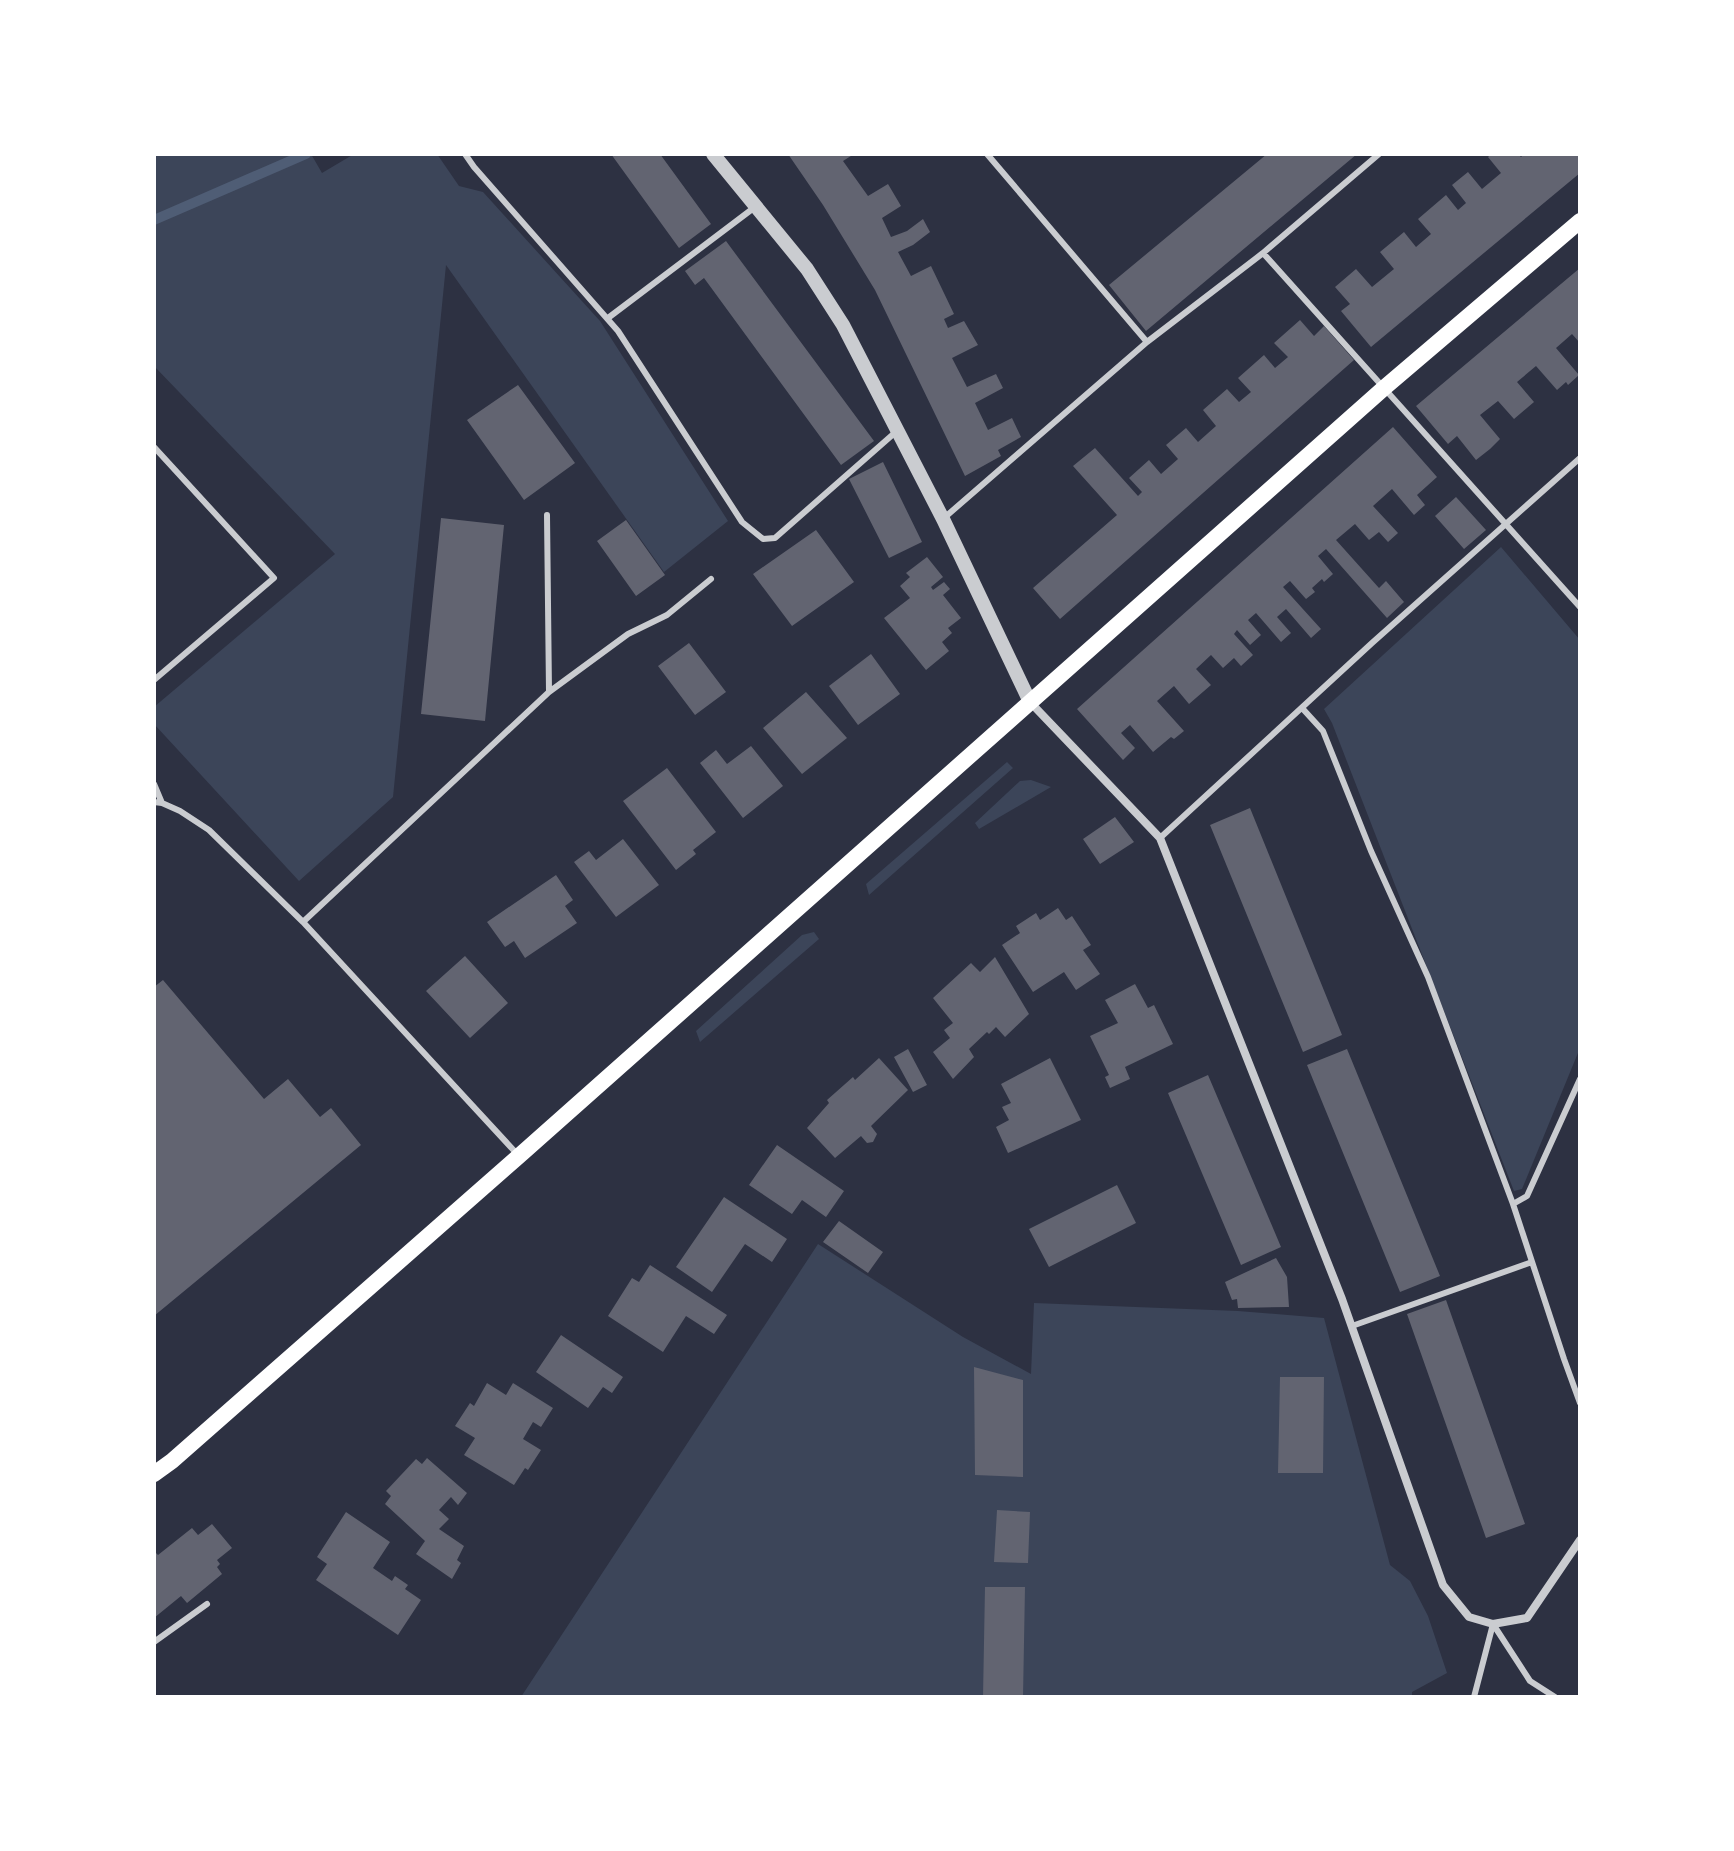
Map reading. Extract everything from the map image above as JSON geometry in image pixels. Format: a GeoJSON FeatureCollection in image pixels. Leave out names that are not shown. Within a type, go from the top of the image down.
{"type":"FeatureCollection","features":[{"type":"Feature","properties":{"kind":"main road"},"geometry":{"type":"LineString","coordinates":[[154,1474],[519,1156],[1384,388],[1580,221]]}},
{"type":"Feature","properties":{"kind":"street"},"geometry":{"type":"LineString","coordinates":[[713,154],[807,269],[843,325],[943,519],[1030,702],[1160,838],[1352,1326],[1443,1585],[1469,1617],[1493,1624],[1527,1618],[1580,1540]]}},
{"type":"Feature","properties":{"kind":"lane"},"geometry":{"type":"LineString","coordinates":[[465,154],[608,318],[742,522],[763,539],[775,538],[898,430]]}},
{"type":"Feature","properties":{"kind":"lane"},"geometry":{"type":"LineString","coordinates":[[987,154],[1147,342]]}},
{"type":"Feature","properties":{"kind":"lane"},"geometry":{"type":"LineString","coordinates":[[943,519],[1147,342],[1263,253],[1379,154]]}},
{"type":"Feature","properties":{"kind":"lane"},"geometry":{"type":"LineString","coordinates":[[608,318],[756,206]]}},
{"type":"Feature","properties":{"kind":"lane"},"geometry":{"type":"LineString","coordinates":[[1263,253],[1580,607]]}},
{"type":"Feature","properties":{"kind":"lane"},"geometry":{"type":"LineString","coordinates":[[154,447],[274,578],[154,680]]}},
{"type":"Feature","properties":{"kind":"lane"},"geometry":{"type":"LineString","coordinates":[[1160,838],[1580,458]]}},
{"type":"Feature","properties":{"kind":"lane"},"geometry":{"type":"LineString","coordinates":[[547,515],[549,692]]}},
{"type":"Feature","properties":{"kind":"lane"},"geometry":{"type":"LineString","coordinates":[[303,922],[549,692],[628,634],[667,615],[711,579]]}},
{"type":"Feature","properties":{"kind":"lane"},"geometry":{"type":"LineString","coordinates":[[1302,708],[1323,731],[1371,851],[1428,977],[1513,1204],[1580,1403]]}},
{"type":"Feature","properties":{"kind":"lane"},"geometry":{"type":"LineString","coordinates":[[154,784],[158,802],[180,811],[209,830],[303,922],[519,1156]]}},
{"type":"Feature","properties":{"kind":"lane"},"geometry":{"type":"LineString","coordinates":[[1513,1204],[1527,1196],[1580,1079]]}},
{"type":"Feature","properties":{"kind":"lane"},"geometry":{"type":"LineString","coordinates":[[1352,1326],[1532,1262]]}},
{"type":"Feature","properties":{"kind":"lane"},"geometry":{"type":"LineString","coordinates":[[154,1642],[207,1604]]}},
{"type":"Feature","properties":{"kind":"lane"},"geometry":{"type":"LineString","coordinates":[[1474,1697],[1493,1624]]}},
{"type":"Feature","properties":{"kind":"lane"},"geometry":{"type":"LineString","coordinates":[[1493,1624],[1530,1681],[1555,1697]]}},
{"type":"Feature","properties":{"kind":"shaded area"},"geometry":{"type":"Polygon","coordinates":[[[154,154],[311,154],[322,173],[354,154],[437,154],[459,186],[483,192],[600,321],[728,521],[664,572],[446,265],[393,797],[299,881],[154,724],[154,707],[335,554],[154,366],[154,154]]]}},
{"type":"Feature","properties":{"kind":"shaded area"},"geometry":{"type":"Polygon","coordinates":[[[1501,547],[1580,640],[1580,1048],[1522,1189],[1514,1191],[1324,709],[1501,547]]]}},
{"type":"Feature","properties":{"kind":"shaded area"},"geometry":{"type":"Polygon","coordinates":[[[1007,762],[1013,768],[869,895],[866,884],[1007,762]]]}},
{"type":"Feature","properties":{"kind":"shaded area"},"geometry":{"type":"Polygon","coordinates":[[[1031,780],[1051,787],[979,829],[975,823],[1020,781],[1031,780]]]}},
{"type":"Feature","properties":{"kind":"shaded area"},"geometry":{"type":"Polygon","coordinates":[[[814,932],[819,939],[700,1042],[696,1031],[802,935],[814,932]]]}},
{"type":"Feature","properties":{"kind":"shaded area"},"geometry":{"type":"Polygon","coordinates":[[[818,1244],[963,1337],[1031,1374],[1034,1303],[1238,1311],[1324,1318],[1390,1565],[1410,1581],[1428,1616],[1447,1673],[1412,1692],[1412,1697],[521,1697],[818,1244]]]}},
{"type":"Feature","properties":{"kind":"building"},"geometry":{"type":"Polygon","coordinates":[[[611,154],[660,154],[711,224],[679,248],[611,154]]]}},
{"type":"Feature","properties":{"kind":"building"},"geometry":{"type":"Polygon","coordinates":[[[788,154],[854,154],[843,161],[868,196],[888,184],[901,206],[882,218],[891,237],[907,231],[923,219],[930,232],[898,252],[911,276],[931,266],[954,314],[944,319],[948,328],[964,321],[978,345],[952,358],[967,387],[996,374],[1003,388],[975,403],[988,430],[1012,418],[1021,437],[998,450],[1001,456],[965,476],[875,290],[788,154]]]}},
{"type":"Feature","properties":{"kind":"building"},"geometry":{"type":"Polygon","coordinates":[[[1267,154],[1357,154],[1146,331],[1109,285],[1267,154]]]}},
{"type":"Feature","properties":{"kind":"building"},"geometry":{"type":"Polygon","coordinates":[[[1491,154],[1518,154],[1521,157],[1524,154],[1580,154],[1580,173],[1371,347],[1341,311],[1350,304],[1335,287],[1356,269],[1372,287],[1394,269],[1380,252],[1404,232],[1416,247],[1431,234],[1418,219],[1446,195],[1458,210],[1466,203],[1452,185],[1468,172],[1482,189],[1501,173],[1488,157],[1491,154]]]}},
{"type":"Feature","properties":{"kind":"building"},"geometry":{"type":"Polygon","coordinates":[[[726,241],[874,441],[841,465],[704,278],[695,285],[685,271],[726,241]]]}},
{"type":"Feature","properties":{"kind":"building"},"geometry":{"type":"Polygon","coordinates":[[[1580,268],[1580,343],[1572,334],[1556,348],[1579,375],[1557,390],[1536,366],[1517,382],[1534,402],[1514,419],[1498,401],[1480,415],[1500,439],[1490,449],[1476,460],[1457,436],[1448,444],[1416,406],[1580,268]]]}},
{"type":"Feature","properties":{"kind":"building"},"geometry":{"type":"Polygon","coordinates":[[[1300,320],[1314,336],[1324,326],[1354,360],[1060,619],[1033,588],[1117,515],[1073,466],[1095,448],[1138,496],[1142,492],[1129,478],[1149,460],[1161,474],[1178,459],[1166,445],[1186,428],[1198,442],[1216,426],[1203,410],[1227,389],[1239,402],[1251,392],[1238,378],[1264,355],[1275,368],[1288,357],[1274,343],[1300,320]]]}},
{"type":"Feature","properties":{"kind":"building"},"geometry":{"type":"Polygon","coordinates":[[[518,385],[575,463],[524,500],[467,420],[518,385]]]}},
{"type":"Feature","properties":{"kind":"building"},"geometry":{"type":"Polygon","coordinates":[[[1393,427],[1437,477],[1417,495],[1425,505],[1414,515],[1392,489],[1373,506],[1398,533],[1388,542],[1379,532],[1369,540],[1355,524],[1336,540],[1379,588],[1386,581],[1404,602],[1387,618],[1326,549],[1318,556],[1333,574],[1312,588],[1315,592],[1306,599],[1290,581],[1283,587],[1321,629],[1311,638],[1286,609],[1277,617],[1291,633],[1281,642],[1256,613],[1248,620],[1261,635],[1250,645],[1237,630],[1234,634],[1253,655],[1241,666],[1234,658],[1223,668],[1211,655],[1196,669],[1211,685],[1189,704],[1174,686],[1157,701],[1184,731],[1153,752],[1130,725],[1121,733],[1135,748],[1123,760],[1077,709],[1393,427]]]}},
{"type":"Feature","properties":{"kind":"building"},"geometry":{"type":"Polygon","coordinates":[[[883,462],[922,542],[889,558],[849,479],[883,462]]]}},
{"type":"Feature","properties":{"kind":"building"},"geometry":{"type":"Polygon","coordinates":[[[1456,497],[1486,530],[1464,549],[1435,516],[1456,497]]]}},
{"type":"Feature","properties":{"kind":"building"},"geometry":{"type":"Polygon","coordinates":[[[441,518],[504,525],[485,721],[421,714],[441,518]]]}},
{"type":"Feature","properties":{"kind":"building"},"geometry":{"type":"Polygon","coordinates":[[[626,520],[665,575],[636,596],[597,541],[626,520]]]}},
{"type":"Feature","properties":{"kind":"building"},"geometry":{"type":"Polygon","coordinates":[[[816,530],[854,582],[792,626],[753,574],[816,530]]]}},
{"type":"Feature","properties":{"kind":"building"},"geometry":{"type":"Polygon","coordinates":[[[927,557],[943,577],[931,587],[933,590],[944,582],[950,589],[943,595],[961,618],[948,628],[952,633],[942,642],[949,651],[926,670],[884,618],[910,598],[900,586],[910,577],[906,573],[927,557]]]}},
{"type":"Feature","properties":{"kind":"building"},"geometry":{"type":"Polygon","coordinates":[[[689,643],[726,692],[695,715],[658,666],[689,643]]]}},
{"type":"Feature","properties":{"kind":"building"},"geometry":{"type":"Polygon","coordinates":[[[871,654],[900,694],[858,725],[829,686],[871,654]]]}},
{"type":"Feature","properties":{"kind":"building"},"geometry":{"type":"Polygon","coordinates":[[[806,692],[847,738],[802,774],[763,728],[806,692]]]}},
{"type":"Feature","properties":{"kind":"building"},"geometry":{"type":"Polygon","coordinates":[[[751,746],[783,786],[743,818],[700,763],[716,750],[727,764],[751,746]]]}},
{"type":"Feature","properties":{"kind":"building"},"geometry":{"type":"Polygon","coordinates":[[[667,768],[716,832],[693,850],[696,854],[676,870],[623,801],[667,768]]]}},
{"type":"Feature","properties":{"kind":"building"},"geometry":{"type":"Polygon","coordinates":[[[1250,808],[1342,1035],[1303,1052],[1210,825],[1250,808]]]}},
{"type":"Feature","properties":{"kind":"building"},"geometry":{"type":"Polygon","coordinates":[[[1115,817],[1134,842],[1100,864],[1083,839],[1115,817]]]}},
{"type":"Feature","properties":{"kind":"building"},"geometry":{"type":"Polygon","coordinates":[[[623,839],[659,885],[616,917],[574,862],[589,851],[596,860],[623,839]]]}},
{"type":"Feature","properties":{"kind":"building"},"geometry":{"type":"Polygon","coordinates":[[[556,875],[573,900],[565,906],[577,923],[525,958],[514,941],[505,947],[487,922],[556,875]]]}},
{"type":"Feature","properties":{"kind":"building"},"geometry":{"type":"Polygon","coordinates":[[[1058,908],[1066,920],[1072,916],[1091,945],[1083,950],[1100,974],[1076,990],[1064,972],[1033,992],[1002,945],[1020,933],[1016,926],[1036,913],[1040,920],[1058,908]]]}},
{"type":"Feature","properties":{"kind":"building"},"geometry":{"type":"Polygon","coordinates":[[[465,956],[508,1003],[470,1038],[426,991],[465,956]]]}},
{"type":"Feature","properties":{"kind":"building"},"geometry":{"type":"Polygon","coordinates":[[[995,957],[1029,1014],[1005,1037],[996,1027],[989,1034],[987,1032],[969,1049],[974,1057],[953,1079],[933,1052],[950,1038],[944,1030],[953,1023],[933,998],[971,963],[980,972],[995,957]]]}},
{"type":"Feature","properties":{"kind":"building"},"geometry":{"type":"Polygon","coordinates":[[[163,980],[264,1099],[288,1079],[320,1117],[331,1108],[361,1145],[154,1316],[154,987],[163,980]]]}},
{"type":"Feature","properties":{"kind":"building"},"geometry":{"type":"Polygon","coordinates":[[[1135,984],[1148,1008],[1154,1005],[1173,1044],[1125,1067],[1130,1079],[1110,1088],[1105,1077],[1109,1075],[1090,1036],[1118,1023],[1105,1000],[1135,984]]]}},
{"type":"Feature","properties":{"kind":"building"},"geometry":{"type":"Polygon","coordinates":[[[908,1049],[927,1085],[913,1092],[894,1057],[908,1049]]]}},
{"type":"Feature","properties":{"kind":"building"},"geometry":{"type":"Polygon","coordinates":[[[1347,1049],[1440,1276],[1400,1292],[1307,1065],[1347,1049]]]}},
{"type":"Feature","properties":{"kind":"building"},"geometry":{"type":"Polygon","coordinates":[[[879,1058],[908,1090],[871,1126],[877,1134],[873,1142],[867,1143],[861,1136],[835,1158],[807,1128],[829,1103],[827,1100],[879,1058]]]}},
{"type":"Feature","properties":{"kind":"building"},"geometry":{"type":"Polygon","coordinates":[[[1050,1058],[1081,1120],[1008,1153],[996,1127],[1009,1120],[1002,1107],[1011,1103],[1001,1084],[1050,1058]]]}},
{"type":"Feature","properties":{"kind":"building"},"geometry":{"type":"Polygon","coordinates":[[[1208,1075],[1281,1247],[1241,1265],[1168,1093],[1208,1075]]]}},
{"type":"Feature","properties":{"kind":"building"},"geometry":{"type":"Polygon","coordinates":[[[777,1145],[844,1191],[826,1217],[802,1200],[792,1214],[749,1185],[777,1145]]]}},
{"type":"Feature","properties":{"kind":"building"},"geometry":{"type":"Polygon","coordinates":[[[1117,1185],[1136,1223],[1049,1267],[1029,1229],[1117,1185]]]}},
{"type":"Feature","properties":{"kind":"building"},"geometry":{"type":"Polygon","coordinates":[[[724,1197],[787,1239],[772,1262],[745,1244],[712,1292],[676,1267],[724,1197]]]}},
{"type":"Feature","properties":{"kind":"building"},"geometry":{"type":"Polygon","coordinates":[[[839,1221],[883,1252],[868,1273],[823,1242],[839,1221]]]}},
{"type":"Feature","properties":{"kind":"building"},"geometry":{"type":"Polygon","coordinates":[[[1276,1258],[1287,1277],[1289,1307],[1238,1308],[1237,1299],[1232,1300],[1225,1282],[1276,1258]]]}},
{"type":"Feature","properties":{"kind":"building"},"geometry":{"type":"Polygon","coordinates":[[[650,1265],[727,1315],[714,1334],[686,1316],[663,1352],[608,1316],[632,1278],[639,1282],[650,1265]]]}},
{"type":"Feature","properties":{"kind":"building"},"geometry":{"type":"Polygon","coordinates":[[[1446,1300],[1525,1524],[1486,1538],[1407,1314],[1446,1300]]]}},
{"type":"Feature","properties":{"kind":"building"},"geometry":{"type":"Polygon","coordinates":[[[561,1335],[623,1377],[612,1393],[603,1387],[588,1408],[536,1372],[561,1335]]]}},
{"type":"Feature","properties":{"kind":"building"},"geometry":{"type":"Polygon","coordinates":[[[974,1367],[1023,1380],[1023,1477],[975,1475],[974,1367]]]}},
{"type":"Feature","properties":{"kind":"building"},"geometry":{"type":"Polygon","coordinates":[[[1280,1377],[1324,1377],[1323,1473],[1278,1473],[1280,1377]]]}},
{"type":"Feature","properties":{"kind":"building"},"geometry":{"type":"Polygon","coordinates":[[[487,1383],[506,1395],[513,1383],[553,1408],[541,1427],[533,1422],[523,1439],[541,1450],[514,1485],[464,1455],[475,1438],[455,1426],[470,1403],[474,1406],[487,1383]]]}},
{"type":"Feature","properties":{"kind":"building"},"geometry":{"type":"Polygon","coordinates":[[[427,1458],[467,1493],[458,1505],[451,1497],[439,1510],[449,1519],[439,1529],[464,1546],[457,1560],[461,1563],[452,1579],[416,1554],[425,1541],[385,1504],[391,1496],[386,1491],[416,1459],[422,1464],[427,1458]]]}},
{"type":"Feature","properties":{"kind":"building"},"geometry":{"type":"Polygon","coordinates":[[[997,1510],[1030,1512],[1028,1563],[994,1562],[997,1510]]]}},
{"type":"Feature","properties":{"kind":"building"},"geometry":{"type":"Polygon","coordinates":[[[346,1512],[390,1542],[373,1568],[392,1581],[395,1576],[408,1585],[405,1589],[421,1600],[398,1635],[316,1580],[327,1564],[317,1557],[346,1512]]]}},
{"type":"Feature","properties":{"kind":"building"},"geometry":{"type":"Polygon","coordinates":[[[212,1524],[232,1548],[217,1560],[222,1574],[187,1603],[181,1596],[154,1618],[154,1551],[158,1555],[192,1528],[198,1535],[212,1524]]]}},
{"type":"Feature","properties":{"kind":"building"},"geometry":{"type":"Polygon","coordinates":[[[985,1587],[1025,1587],[1023,1697],[983,1697],[985,1587]]]}},
{"type":"Feature","properties":{"kind":"waterway"},"geometry":{"type":"LineString","coordinates":[[154,220],[306,154]]}}]}
